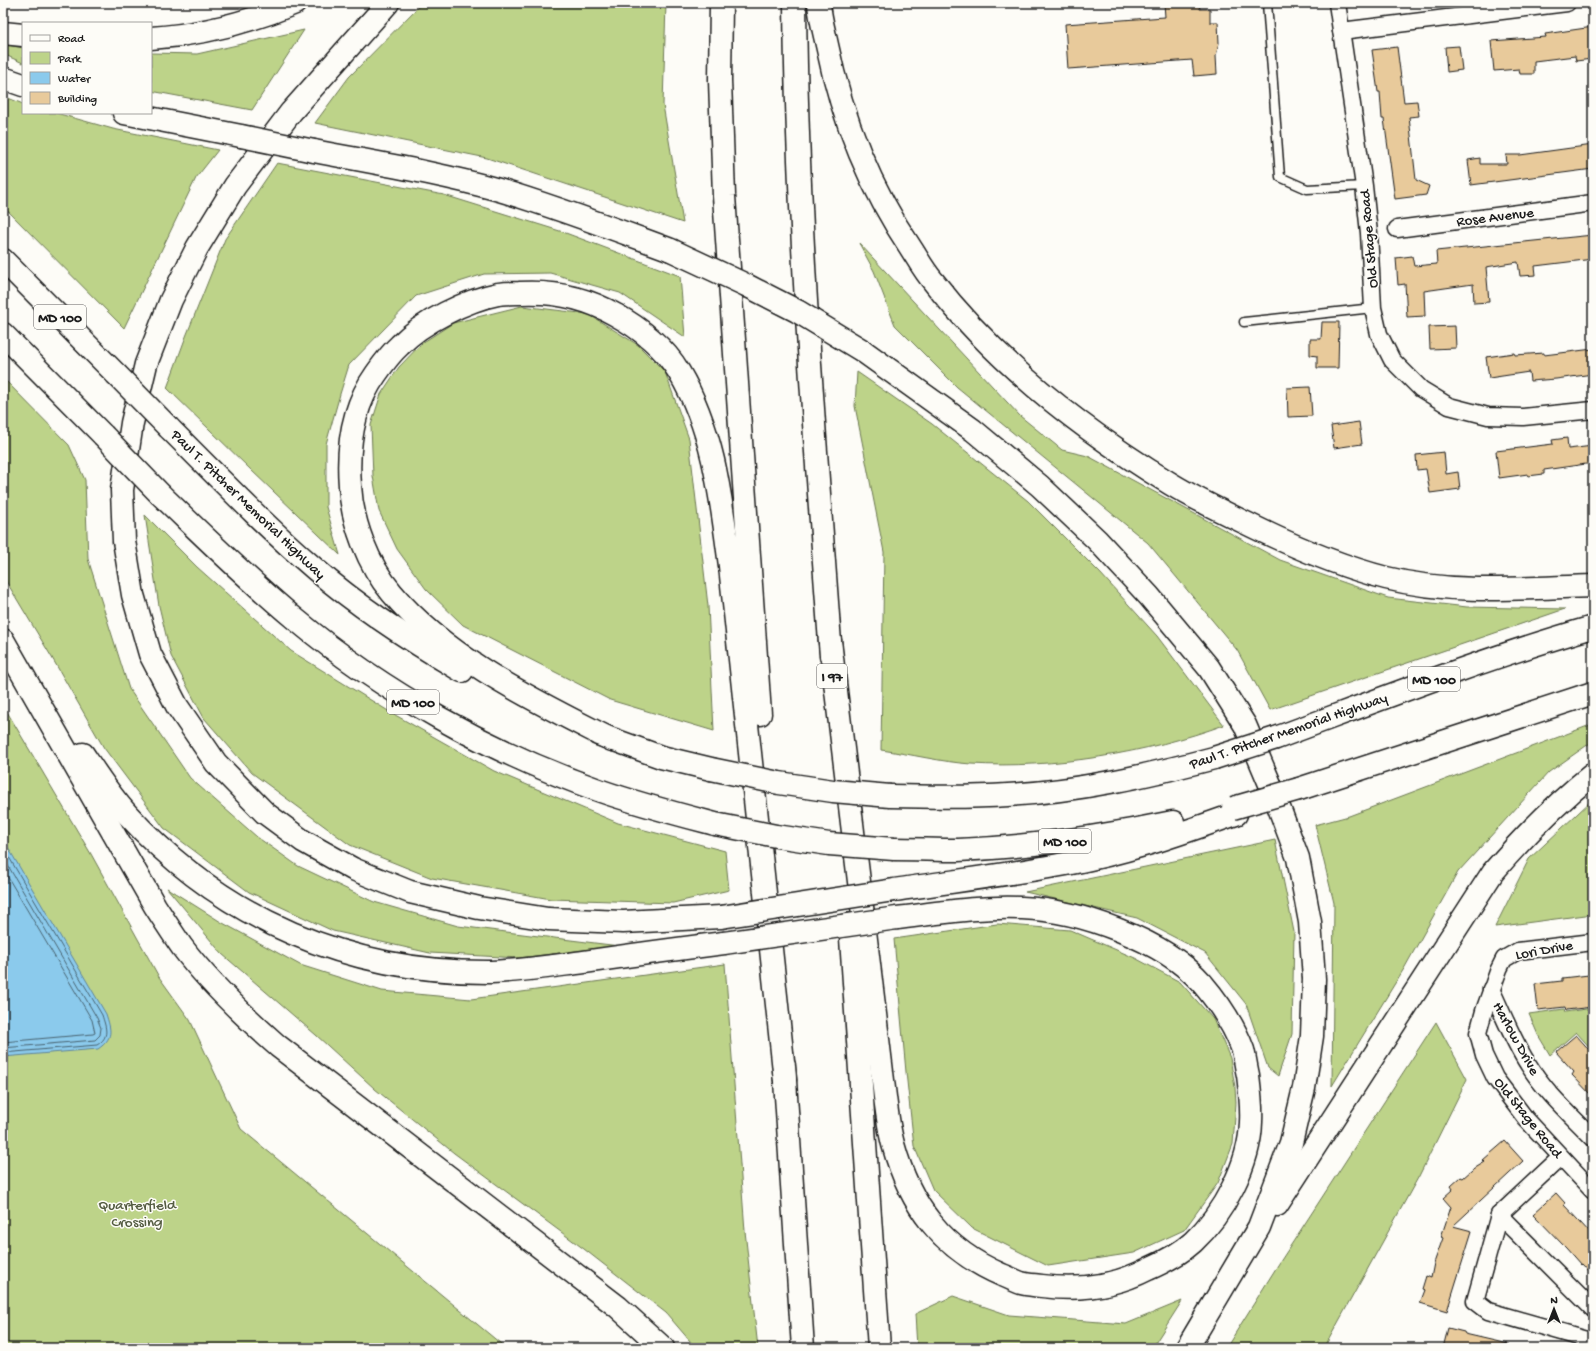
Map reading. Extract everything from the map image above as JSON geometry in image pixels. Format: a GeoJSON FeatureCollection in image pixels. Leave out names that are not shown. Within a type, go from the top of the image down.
{"type":"FeatureCollection","features":[{"type":"Feature","properties":{"kind":"highway"},"geometry":{"type":"LineString","coordinates":[[152,38],[217,28],[269,14],[295,3]]}},
{"type":"Feature","properties":{"kind":"highway"},"geometry":{"type":"LineString","coordinates":[[388,3],[291,112],[235,186],[197,248],[171,300],[146,364],[132,423],[122,490],[124,541],[132,595],[150,654],[177,706],[216,763],[265,813],[303,841],[353,869],[410,892],[479,908],[548,919],[623,922],[721,917],[1090,859],[1178,835],[1234,811],[1593,694]]}},
{"type":"Feature","properties":{"kind":"highway"},"geometry":{"type":"LineString","coordinates":[[721,3],[720,80],[724,196],[803,1348]]}},
{"type":"Feature","properties":{"kind":"highway","name":"I 97"},"geometry":{"type":"LineString","coordinates":[[795,3],[800,196],[879,1348]]}},
{"type":"Feature","properties":{"kind":"highway"},"geometry":{"type":"LineString","coordinates":[[819,3],[830,60],[842,108],[876,192],[901,235],[932,281],[974,328],[1012,365],[1057,404],[1115,447],[1173,485],[1228,515],[1288,544],[1340,564],[1387,578],[1430,586],[1476,590],[1593,586]]}},
{"type":"Feature","properties":{"kind":"highway"},"geometry":{"type":"LineString","coordinates":[[3,33],[22,35]]}},
{"type":"Feature","properties":{"kind":"highway"},"geometry":{"type":"LineString","coordinates":[[3,78],[22,85]]}},
{"type":"Feature","properties":{"kind":"highway"},"geometry":{"type":"LineString","coordinates":[[129,114],[430,173],[498,190],[570,212],[671,250],[746,285],[790,307],[863,351],[973,430],[1040,486],[1097,540],[1149,596],[1209,668],[1245,725],[1270,784],[1298,858],[1310,922],[1314,979],[1311,1043],[1304,1088],[1291,1143],[1259,1227],[1187,1348]]}},
{"type":"Feature","properties":{"kind":"highway","name":"Paul T. Pitcher Memorial Highway"},"geometry":{"type":"LineString","coordinates":[[3,260],[274,532],[316,570],[362,606],[426,650],[538,712],[661,757],[711,769],[779,783],[833,791],[890,796],[951,798],[1060,790],[1110,782],[1162,772],[1214,758],[1276,738],[1452,672],[1551,639],[1593,627]]}},
{"type":"Feature","properties":{"kind":"highway"},"geometry":{"type":"LineString","coordinates":[[612,740],[522,694],[448,646],[418,620],[391,592],[371,560],[357,529],[351,498],[348,466],[352,432],[360,405],[375,376],[400,345],[427,324],[462,305],[498,294],[534,292],[571,296],[602,306],[630,322],[657,344],[677,369],[695,403],[708,438],[719,484],[729,558],[785,1080]]}},
{"type":"Feature","properties":{"kind":"highway","name":"MD 100"},"geometry":{"type":"LineString","coordinates":[[3,334],[104,435],[161,495],[249,579],[294,618],[338,652],[406,698],[466,732],[526,761],[601,791],[658,809],[715,824],[776,836],[894,849],[1014,847],[1070,841],[1121,833],[1234,811]]}},
{"type":"Feature","properties":{"kind":"highway"},"geometry":{"type":"LineString","coordinates":[[3,633],[92,767],[127,814],[163,850],[201,882],[238,907],[283,930],[346,953],[392,964],[440,970],[493,972],[724,943],[897,918],[978,909],[1023,908],[1063,914],[1101,924],[1136,937],[1172,957],[1200,981],[1225,1012],[1243,1050],[1250,1091],[1251,1124],[1245,1159],[1232,1187],[1216,1215],[1192,1242],[1168,1259],[1132,1278],[1097,1287],[1060,1288],[1022,1283],[983,1267],[951,1245],[924,1215],[905,1181],[892,1142],[886,1105],[830,641]]}},
{"type":"Feature","properties":{"kind":"highway"},"geometry":{"type":"LineString","coordinates":[[3,640],[156,906],[183,947],[233,1005],[278,1046],[618,1307],[663,1348]]}},
{"type":"Feature","properties":{"kind":"highway"},"geometry":{"type":"LineString","coordinates":[[1216,1300],[1493,872],[1532,828],[1565,796],[1593,774]]}},
{"type":"Feature","properties":{"kind":"street","name":"Old Stage Road"},"geometry":{"type":"LineString","coordinates":[[1337,3],[1364,186],[1369,233],[1373,308],[1379,334],[1392,360],[1421,389],[1449,406],[1488,416],[1522,417],[1593,410]]}},
{"type":"Feature","properties":{"kind":"street"},"geometry":{"type":"LineString","coordinates":[[1341,31],[1534,5],[1567,3]]}},
{"type":"Feature","properties":{"kind":"street","name":"Rose Avenue"},"geometry":{"type":"LineString","coordinates":[[1397,229],[1593,203]]}},
{"type":"Feature","properties":{"kind":"street","name":"Lori Drive"},"geometry":{"type":"LineString","coordinates":[[1484,1011],[1491,989],[1504,959],[1510,954],[1518,951],[1593,942]]}},
{"type":"Feature","properties":{"kind":"street","name":"Harlow Drive"},"geometry":{"type":"LineString","coordinates":[[1491,989],[1528,1065],[1545,1087],[1593,1138]]}},
{"type":"Feature","properties":{"kind":"street","name":"Old Stage Road"},"geometry":{"type":"LineString","coordinates":[[1484,1011],[1478,1033],[1484,1055],[1495,1078],[1526,1119],[1593,1191]]}},
{"type":"Feature","properties":{"kind":"street"},"geometry":{"type":"LineString","coordinates":[[1561,1157],[1499,1215],[1475,1301],[1488,1311],[1593,1342]]}},
{"type":"Feature","properties":{"kind":"street"},"geometry":{"type":"LineString","coordinates":[[1499,1215],[1593,1309]]}},
{"type":"Feature","properties":{"kind":"lane"},"geometry":{"type":"LineString","coordinates":[[1267,3],[1280,177],[1307,189],[1364,186]]}},
{"type":"Feature","properties":{"kind":"lane"},"geometry":{"type":"LineString","coordinates":[[1244,322],[1373,308]]}},
{"type":"Feature","properties":{"kind":"green space"},"geometry":{"type":"Polygon","coordinates":[[[422,3],[666,3],[663,105],[683,223],[487,158],[315,123],[349,77],[422,3]]]}},
{"type":"Feature","properties":{"kind":"green space"},"geometry":{"type":"Polygon","coordinates":[[[304,30],[252,110],[152,91],[152,53],[197,54],[304,30]]]}},
{"type":"Feature","properties":{"kind":"green space"},"geometry":{"type":"Polygon","coordinates":[[[3,44],[22,48],[22,63],[3,54],[3,44]]]}},
{"type":"Feature","properties":{"kind":"green space"},"geometry":{"type":"Polygon","coordinates":[[[3,96],[22,104],[22,114],[60,114],[113,129],[218,150],[196,178],[124,328],[3,206],[3,96]]]}},
{"type":"Feature","properties":{"kind":"green space"},"geometry":{"type":"Polygon","coordinates":[[[277,163],[444,195],[563,232],[680,276],[685,337],[620,293],[550,273],[484,274],[416,296],[349,365],[340,394],[326,444],[326,507],[340,555],[167,388],[225,239],[277,163]]]}},
{"type":"Feature","properties":{"kind":"green space"},"geometry":{"type":"Polygon","coordinates":[[[859,243],[1020,416],[1062,450],[1088,456],[1280,560],[1388,598],[1467,607],[1565,609],[1270,710],[1237,650],[1148,543],[957,387],[895,325],[874,271],[859,243]]]}},
{"type":"Feature","properties":{"kind":"green space"},"geometry":{"type":"Polygon","coordinates":[[[522,306],[588,314],[638,345],[665,372],[689,439],[708,606],[714,731],[610,700],[463,625],[426,589],[397,549],[379,511],[373,476],[371,425],[381,394],[399,367],[422,343],[453,323],[522,306]]]}},
{"type":"Feature","properties":{"kind":"green space"},"geometry":{"type":"Polygon","coordinates":[[[857,372],[932,424],[1028,501],[1100,573],[1157,636],[1224,725],[1164,744],[1132,751],[1099,757],[1034,764],[1002,765],[960,763],[881,750],[884,552],[855,406],[857,372]]]}},
{"type":"Feature","properties":{"kind":"green space"},"geometry":{"type":"Polygon","coordinates":[[[3,378],[69,445],[85,480],[88,559],[129,689],[190,778],[257,837],[298,866],[374,902],[458,926],[619,946],[519,958],[430,953],[333,931],[249,892],[164,828],[104,748],[3,576],[3,378]]]}},
{"type":"Feature","properties":{"kind":"green space"},"geometry":{"type":"Polygon","coordinates":[[[145,515],[197,567],[291,651],[390,712],[494,771],[618,823],[725,851],[729,890],[673,903],[551,899],[432,878],[350,845],[252,773],[204,718],[171,656],[159,606],[145,515]]]}},
{"type":"Feature","properties":{"kind":"green space","name":"Quarterfield Crossing"},"geometry":{"type":"Polygon","coordinates":[[[3,705],[91,854],[159,977],[190,1020],[241,1129],[506,1348],[3,1348],[3,705]]]}},
{"type":"Feature","properties":{"kind":"green space"},"geometry":{"type":"Polygon","coordinates":[[[1593,724],[1593,741],[1549,772],[1458,872],[1405,967],[1332,1086],[1334,903],[1315,825],[1349,816],[1593,724]]]}},
{"type":"Feature","properties":{"kind":"green space"},"geometry":{"type":"Polygon","coordinates":[[[1593,799],[1593,914],[1495,927],[1529,859],[1593,799]]]}},
{"type":"Feature","properties":{"kind":"green space"},"geometry":{"type":"Polygon","coordinates":[[[1275,840],[1294,932],[1292,1034],[1278,1076],[1268,1068],[1246,1004],[1205,953],[1137,918],[1025,892],[1275,840]]]}},
{"type":"Feature","properties":{"kind":"green space"},"geometry":{"type":"Polygon","coordinates":[[[167,888],[221,922],[300,965],[382,991],[471,999],[725,964],[745,1231],[758,1348],[696,1348],[666,1313],[584,1249],[454,1153],[375,1089],[316,1035],[222,954],[167,888]]]}},
{"type":"Feature","properties":{"kind":"green space"},"geometry":{"type":"Polygon","coordinates":[[[997,924],[1070,930],[1135,958],[1180,982],[1213,1019],[1230,1058],[1235,1087],[1236,1103],[1233,1144],[1218,1183],[1184,1230],[1134,1253],[1048,1266],[972,1228],[933,1190],[914,1146],[894,939],[997,924]]]}},
{"type":"Feature","properties":{"kind":"green space"},"geometry":{"type":"Polygon","coordinates":[[[1593,1008],[1593,1051],[1576,1032],[1550,1055],[1538,1035],[1529,1014],[1564,1009],[1565,1012],[1593,1008]]]}},
{"type":"Feature","properties":{"kind":"green space"},"geometry":{"type":"Polygon","coordinates":[[[1436,1022],[1467,1079],[1419,1176],[1324,1348],[1226,1348],[1278,1265],[1436,1022]]]}},
{"type":"Feature","properties":{"kind":"green space"},"geometry":{"type":"Polygon","coordinates":[[[953,1296],[1009,1315],[1126,1324],[1182,1301],[1152,1348],[917,1348],[915,1314],[953,1296]]]}},
{"type":"Feature","properties":{"kind":"water"},"geometry":{"type":"Polygon","coordinates":[[[3,839],[106,1014],[110,1033],[107,1041],[98,1049],[3,1057],[3,839]]]}},
{"type":"Feature","properties":{"kind":"building"},"geometry":{"type":"Polygon","coordinates":[[[1164,3],[1199,3],[1200,9],[1210,9],[1210,22],[1218,22],[1219,43],[1216,56],[1217,74],[1194,76],[1192,60],[1068,69],[1065,24],[1165,17],[1164,3]]]}},
{"type":"Feature","properties":{"kind":"building"},"geometry":{"type":"Polygon","coordinates":[[[1593,27],[1593,42],[1590,42],[1592,59],[1576,61],[1575,56],[1534,61],[1534,74],[1520,74],[1519,69],[1494,71],[1491,41],[1546,37],[1545,34],[1593,27]]]}},
{"type":"Feature","properties":{"kind":"building"},"geometry":{"type":"Polygon","coordinates":[[[1459,46],[1462,70],[1447,72],[1445,47],[1459,46]]]}},
{"type":"Feature","properties":{"kind":"building"},"geometry":{"type":"Polygon","coordinates":[[[1397,47],[1404,102],[1417,101],[1419,116],[1409,117],[1416,180],[1429,186],[1426,195],[1395,199],[1384,119],[1382,119],[1380,92],[1378,92],[1372,50],[1397,47]]]}},
{"type":"Feature","properties":{"kind":"building"},"geometry":{"type":"Polygon","coordinates":[[[1593,145],[1593,169],[1471,185],[1468,160],[1480,158],[1480,164],[1507,164],[1506,155],[1520,155],[1593,145]]]}},
{"type":"Feature","properties":{"kind":"building"},"geometry":{"type":"Polygon","coordinates":[[[1593,235],[1593,259],[1535,266],[1536,275],[1520,276],[1518,262],[1486,267],[1489,302],[1474,303],[1473,284],[1424,291],[1425,316],[1407,317],[1405,284],[1398,285],[1396,258],[1412,256],[1414,266],[1437,264],[1436,251],[1593,235]]]}},
{"type":"Feature","properties":{"kind":"building"},"geometry":{"type":"Polygon","coordinates":[[[1322,322],[1339,322],[1338,368],[1317,368],[1317,356],[1310,355],[1310,339],[1321,339],[1322,322]]]}},
{"type":"Feature","properties":{"kind":"building"},"geometry":{"type":"Polygon","coordinates":[[[1455,326],[1456,348],[1430,349],[1429,327],[1455,326]]]}},
{"type":"Feature","properties":{"kind":"building"},"geometry":{"type":"Polygon","coordinates":[[[1593,349],[1593,374],[1530,381],[1529,372],[1489,378],[1486,357],[1514,353],[1515,355],[1544,353],[1544,355],[1593,349]]]}},
{"type":"Feature","properties":{"kind":"building"},"geometry":{"type":"Polygon","coordinates":[[[1310,387],[1312,416],[1288,417],[1287,388],[1310,387]]]}},
{"type":"Feature","properties":{"kind":"building"},"geometry":{"type":"Polygon","coordinates":[[[1359,422],[1362,444],[1334,448],[1331,426],[1359,422]]]}},
{"type":"Feature","properties":{"kind":"building"},"geometry":{"type":"Polygon","coordinates":[[[1567,438],[1568,449],[1593,446],[1593,463],[1544,470],[1544,474],[1528,476],[1528,474],[1499,478],[1496,451],[1553,444],[1552,440],[1567,438]]]}},
{"type":"Feature","properties":{"kind":"building"},"geometry":{"type":"Polygon","coordinates":[[[1444,452],[1446,474],[1458,472],[1460,489],[1430,493],[1426,469],[1417,470],[1416,455],[1444,452]]]}},
{"type":"Feature","properties":{"kind":"building"},"geometry":{"type":"Polygon","coordinates":[[[1589,975],[1590,980],[1593,980],[1593,1007],[1566,1010],[1565,1007],[1538,1010],[1535,984],[1562,981],[1562,978],[1589,975]]]}},
{"type":"Feature","properties":{"kind":"building"},"geometry":{"type":"Polygon","coordinates":[[[1576,1035],[1593,1054],[1593,1097],[1572,1075],[1574,1072],[1556,1052],[1576,1035]]]}},
{"type":"Feature","properties":{"kind":"building"},"geometry":{"type":"Polygon","coordinates":[[[1505,1141],[1523,1161],[1453,1226],[1472,1231],[1447,1311],[1420,1303],[1425,1290],[1422,1289],[1426,1276],[1431,1278],[1434,1263],[1443,1238],[1441,1237],[1451,1207],[1443,1198],[1453,1189],[1451,1186],[1461,1177],[1463,1178],[1485,1162],[1483,1160],[1505,1141]]]}},
{"type":"Feature","properties":{"kind":"building"},"geometry":{"type":"Polygon","coordinates":[[[1556,1193],[1565,1203],[1564,1205],[1593,1236],[1593,1276],[1533,1214],[1556,1193]]]}},
{"type":"Feature","properties":{"kind":"building"},"geometry":{"type":"Polygon","coordinates":[[[1448,1328],[1464,1332],[1465,1334],[1508,1344],[1507,1348],[1443,1348],[1448,1328]]]}}]}
